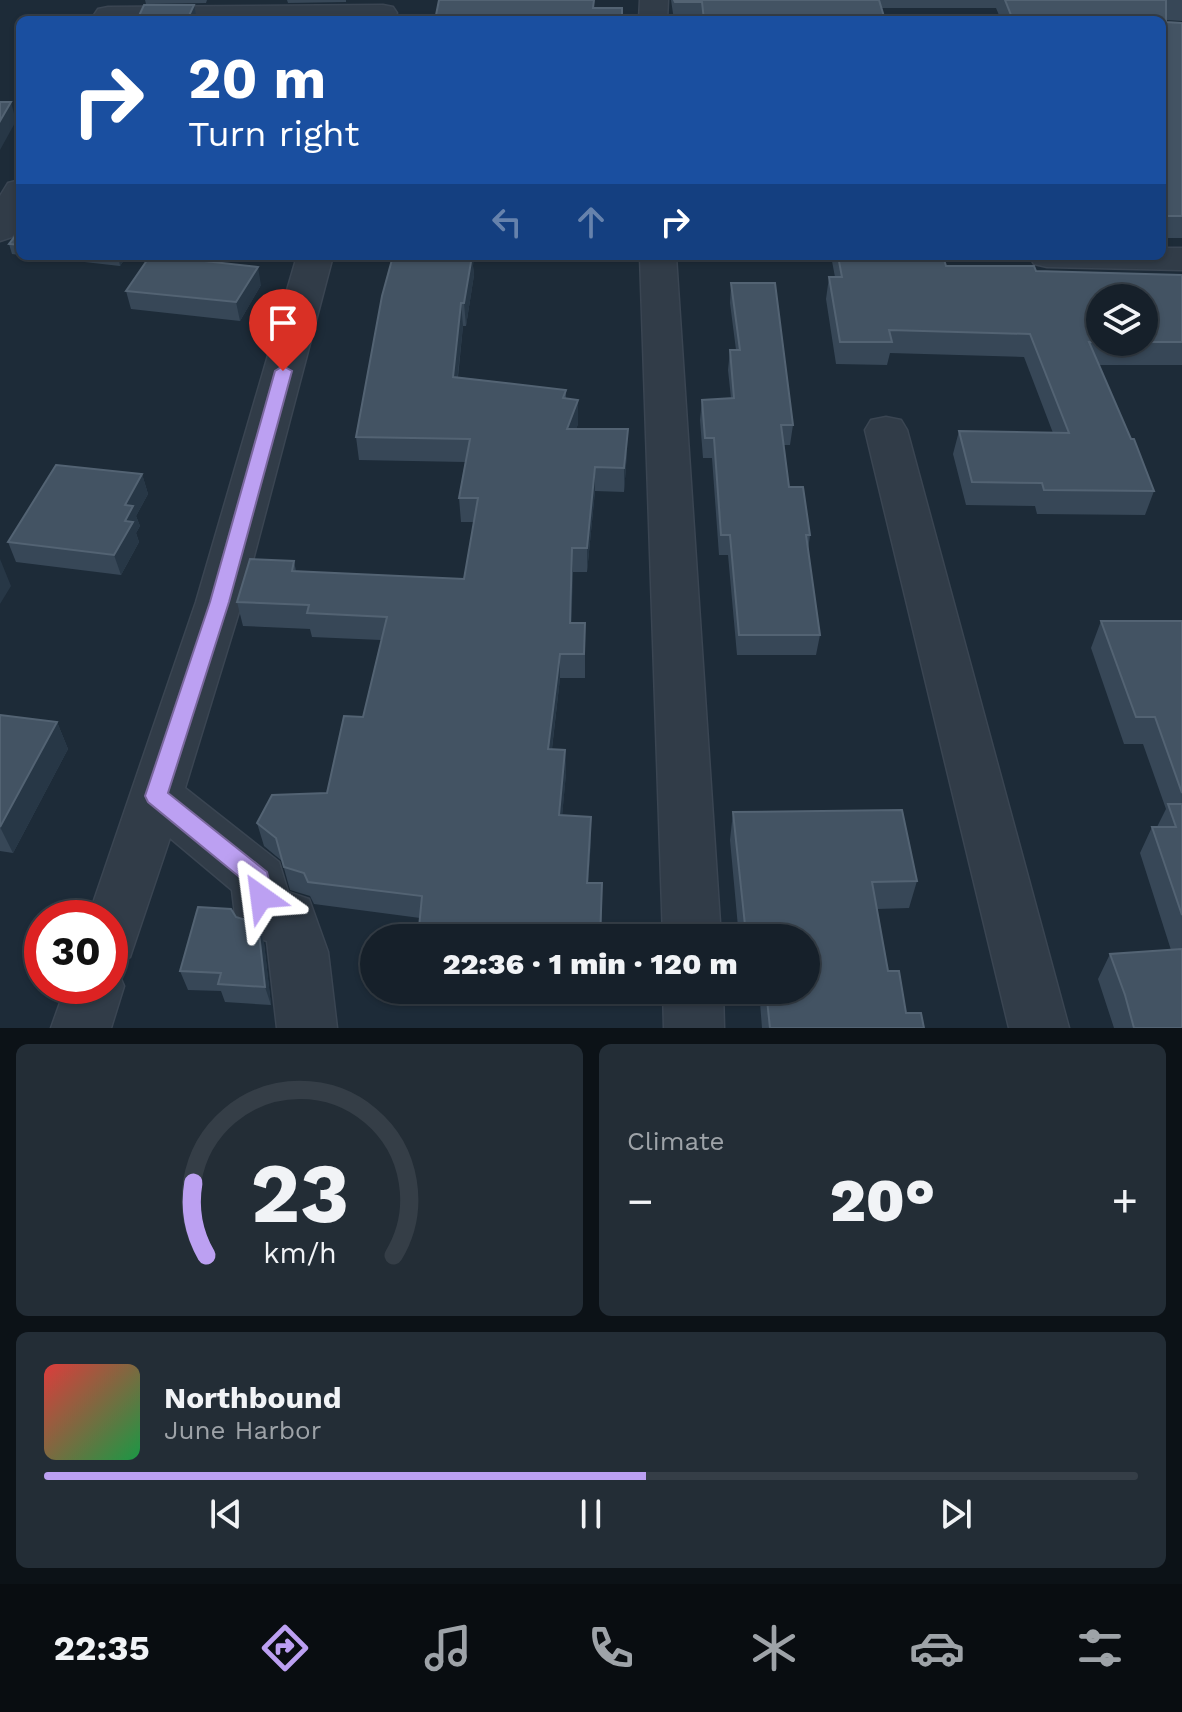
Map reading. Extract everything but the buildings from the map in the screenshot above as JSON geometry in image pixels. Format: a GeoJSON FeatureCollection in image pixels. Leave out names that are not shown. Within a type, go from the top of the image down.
{"type":"FeatureCollection","features":[{"type":"Feature","properties":{"kind":"street"},"geometry":{"type":"LineString","coordinates":[[110,12],[384,11]]}},
{"type":"Feature","properties":{"kind":"street"},"geometry":{"type":"LineString","coordinates":[[0,230],[16,198]]}},
{"type":"Feature","properties":{"kind":"street"},"geometry":{"type":"LineString","coordinates":[[123,900],[219,602],[314,260]]}},
{"type":"Feature","properties":{"kind":"street"},"geometry":{"type":"LineString","coordinates":[[658,260],[691,924]]}},
{"type":"Feature","properties":{"kind":"street"},"geometry":{"type":"LineString","coordinates":[[886,430],[1039,1028]]}},
{"type":"Feature","properties":{"kind":"street"},"geometry":{"type":"LineString","coordinates":[[156,796],[259,879],[263,915],[289,917],[299,952],[307,1028]]}},
{"type":"Feature","properties":{"kind":"street"},"geometry":{"type":"LineString","coordinates":[[81,1028],[89,1004]]}},
{"type":"Feature","properties":{"kind":"street"},"geometry":{"type":"LineString","coordinates":[[693,1004],[694,1028]]}},
{"type":"Feature","properties":{"kind":"route"},"geometry":{"type":"LineString","coordinates":[[261,897],[259,879],[156,796],[219,602],[283,371]]}}]}
